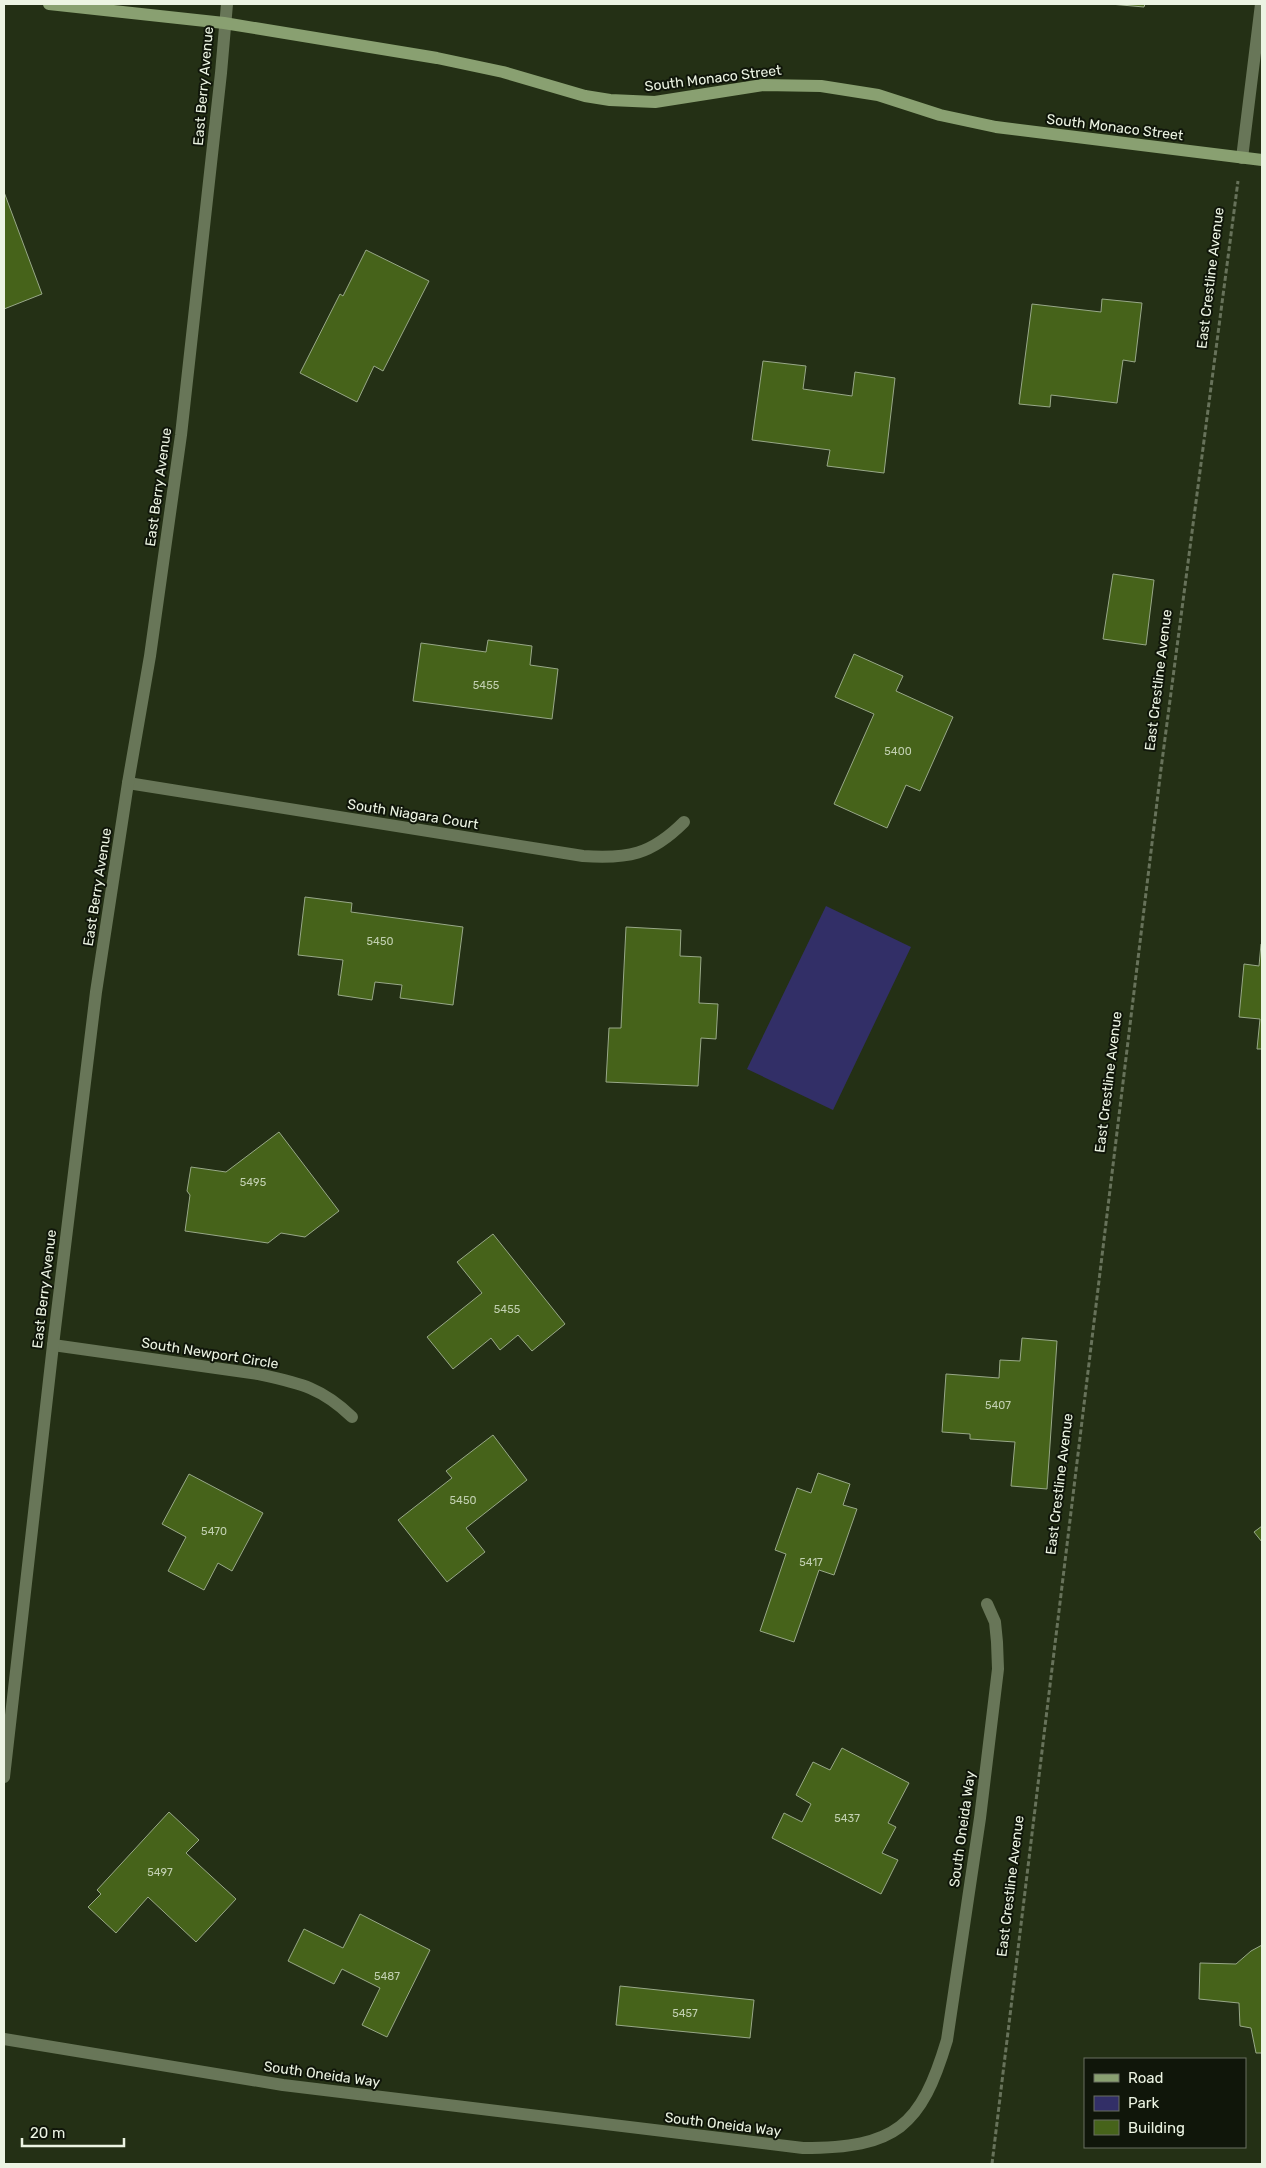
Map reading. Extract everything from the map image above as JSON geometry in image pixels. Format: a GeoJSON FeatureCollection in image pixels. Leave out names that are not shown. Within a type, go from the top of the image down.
{"type":"FeatureCollection","features":[{"type":"Feature","properties":{"kind":"street","name":"South Monaco Street"},"geometry":{"type":"LineString","coordinates":[[49,4],[224,23],[474,64],[585,96],[610,100],[655,102],[763,85],[821,86],[878,95],[940,115],[996,127],[1262,160]]}},
{"type":"Feature","properties":{"kind":"street","name":"East Berry Avenue"},"geometry":{"type":"LineString","coordinates":[[4,1777],[6,1734],[96,992],[151,647],[181,434],[227,4]]}},
{"type":"Feature","properties":{"kind":"street"},"geometry":{"type":"LineString","coordinates":[[1242,158],[1261,4]]}},
{"type":"Feature","properties":{"kind":"street","name":"South Niagara Court"},"geometry":{"type":"LineString","coordinates":[[128,783],[590,857],[614,858],[638,853],[656,845],[672,834],[684,822]]}},
{"type":"Feature","properties":{"kind":"street","name":"South Newport Circle"},"geometry":{"type":"LineString","coordinates":[[53,1345],[258,1374],[289,1381],[320,1391],[352,1416]]}},
{"type":"Feature","properties":{"kind":"street","name":"South Oneida Way"},"geometry":{"type":"LineString","coordinates":[[4,2039],[283,2085],[804,2148],[846,2147],[881,2138],[896,2130],[920,2106],[938,2068],[947,2040],[980,1818],[998,1669],[998,1642],[995,1622],[987,1604]]}},
{"type":"Feature","properties":{"kind":"path","name":"East Crestline Avenue"},"geometry":{"type":"LineString","coordinates":[[992,2164],[1159,789],[1242,158]]}},
{"type":"Feature","properties":{"kind":"green space"},"geometry":{"type":"Polygon","coordinates":[[[826,906],[911,947],[833,1110],[747,1069],[826,906]]]}},
{"type":"Feature","properties":{"kind":"building"},"geometry":{"type":"Polygon","coordinates":[[[1110,4],[1145,4],[1144,7],[1110,4]]]}},
{"type":"Feature","properties":{"kind":"building"},"geometry":{"type":"Polygon","coordinates":[[[4,192],[42,294],[4,309],[4,192]]]}},
{"type":"Feature","properties":{"kind":"building"},"geometry":{"type":"Polygon","coordinates":[[[366,250],[429,281],[383,371],[374,366],[357,402],[300,373],[340,294],[343,296],[366,250]]]}},
{"type":"Feature","properties":{"kind":"building"},"geometry":{"type":"Polygon","coordinates":[[[1102,299],[1142,303],[1135,362],[1123,360],[1117,403],[1051,395],[1050,407],[1019,404],[1032,304],[1101,312],[1102,299]]]}},
{"type":"Feature","properties":{"kind":"building"},"geometry":{"type":"Polygon","coordinates":[[[763,361],[806,366],[803,389],[852,396],[855,372],[895,378],[884,473],[827,466],[830,450],[752,440],[763,361]]]}},
{"type":"Feature","properties":{"kind":"building"},"geometry":{"type":"Polygon","coordinates":[[[1113,574],[1154,580],[1146,645],[1103,639],[1113,574]]]}},
{"type":"Feature","properties":{"kind":"building"},"geometry":{"type":"Polygon","coordinates":[[[488,640],[532,646],[530,665],[558,669],[552,719],[413,701],[421,643],[486,652],[488,640]]]}},
{"type":"Feature","properties":{"kind":"building"},"geometry":{"type":"Polygon","coordinates":[[[854,654],[903,676],[896,691],[953,717],[920,791],[906,785],[887,828],[834,804],[874,714],[835,697],[854,654]]]}},
{"type":"Feature","properties":{"kind":"building"},"geometry":{"type":"Polygon","coordinates":[[[305,897],[352,903],[351,912],[463,927],[453,1005],[400,998],[402,985],[375,982],[372,1000],[338,995],[343,960],[298,955],[305,897]]]}},
{"type":"Feature","properties":{"kind":"building"},"geometry":{"type":"Polygon","coordinates":[[[626,927],[681,930],[680,956],[701,957],[699,1003],[718,1004],[716,1039],[701,1038],[698,1086],[606,1082],[609,1028],[621,1028],[626,927]]]}},
{"type":"Feature","properties":{"kind":"building"},"geometry":{"type":"Polygon","coordinates":[[[1261,944],[1262,1049],[1257,1049],[1260,1019],[1239,1017],[1244,964],[1259,966],[1261,944]]]}},
{"type":"Feature","properties":{"kind":"building"},"geometry":{"type":"Polygon","coordinates":[[[279,1132],[339,1211],[305,1237],[281,1233],[268,1243],[185,1231],[190,1195],[187,1191],[191,1167],[226,1172],[279,1132]]]}},
{"type":"Feature","properties":{"kind":"building"},"geometry":{"type":"Polygon","coordinates":[[[493,1234],[565,1324],[532,1351],[518,1335],[500,1350],[491,1338],[453,1369],[427,1337],[482,1293],[457,1262],[493,1234]]]}},
{"type":"Feature","properties":{"kind":"building"},"geometry":{"type":"Polygon","coordinates":[[[1022,1338],[1057,1341],[1047,1489],[1011,1486],[1015,1442],[970,1439],[970,1434],[942,1432],[946,1374],[999,1378],[1000,1360],[1020,1361],[1022,1338]]]}},
{"type":"Feature","properties":{"kind":"building"},"geometry":{"type":"Polygon","coordinates":[[[493,1435],[527,1480],[466,1528],[485,1552],[447,1582],[398,1520],[452,1478],[446,1471],[493,1435]]]}},
{"type":"Feature","properties":{"kind":"building"},"geometry":{"type":"Polygon","coordinates":[[[818,1473],[850,1484],[843,1505],[857,1509],[834,1575],[819,1570],[794,1642],[760,1631],[786,1554],[775,1550],[797,1488],[811,1493],[818,1473]]]}},
{"type":"Feature","properties":{"kind":"building"},"geometry":{"type":"Polygon","coordinates":[[[189,1474],[263,1513],[232,1571],[218,1563],[204,1590],[168,1571],[186,1537],[162,1524],[189,1474]]]}},
{"type":"Feature","properties":{"kind":"building"},"geometry":{"type":"Polygon","coordinates":[[[1262,1526],[1262,1542],[1254,1532],[1262,1526]]]}},
{"type":"Feature","properties":{"kind":"building"},"geometry":{"type":"Polygon","coordinates":[[[842,1748],[909,1783],[888,1823],[896,1827],[882,1853],[898,1860],[881,1894],[772,1838],[784,1813],[802,1822],[811,1804],[796,1795],[813,1762],[830,1770],[842,1748]]]}},
{"type":"Feature","properties":{"kind":"building"},"geometry":{"type":"Polygon","coordinates":[[[169,1812],[199,1840],[186,1853],[236,1899],[196,1942],[148,1897],[116,1933],[88,1907],[101,1894],[97,1890],[169,1812]]]}},
{"type":"Feature","properties":{"kind":"building"},"geometry":{"type":"Polygon","coordinates":[[[360,1914],[430,1950],[387,2037],[362,2025],[380,1988],[342,1969],[334,1984],[288,1961],[304,1929],[343,1948],[360,1914]]]}},
{"type":"Feature","properties":{"kind":"building"},"geometry":{"type":"Polygon","coordinates":[[[1262,1945],[1262,2053],[1256,2053],[1251,2028],[1240,2026],[1239,2003],[1199,1999],[1200,1963],[1236,1964],[1251,1951],[1262,1945]]]}},
{"type":"Feature","properties":{"kind":"building"},"geometry":{"type":"Polygon","coordinates":[[[620,1986],[754,2000],[750,2038],[616,2025],[620,1986]]]}}]}
